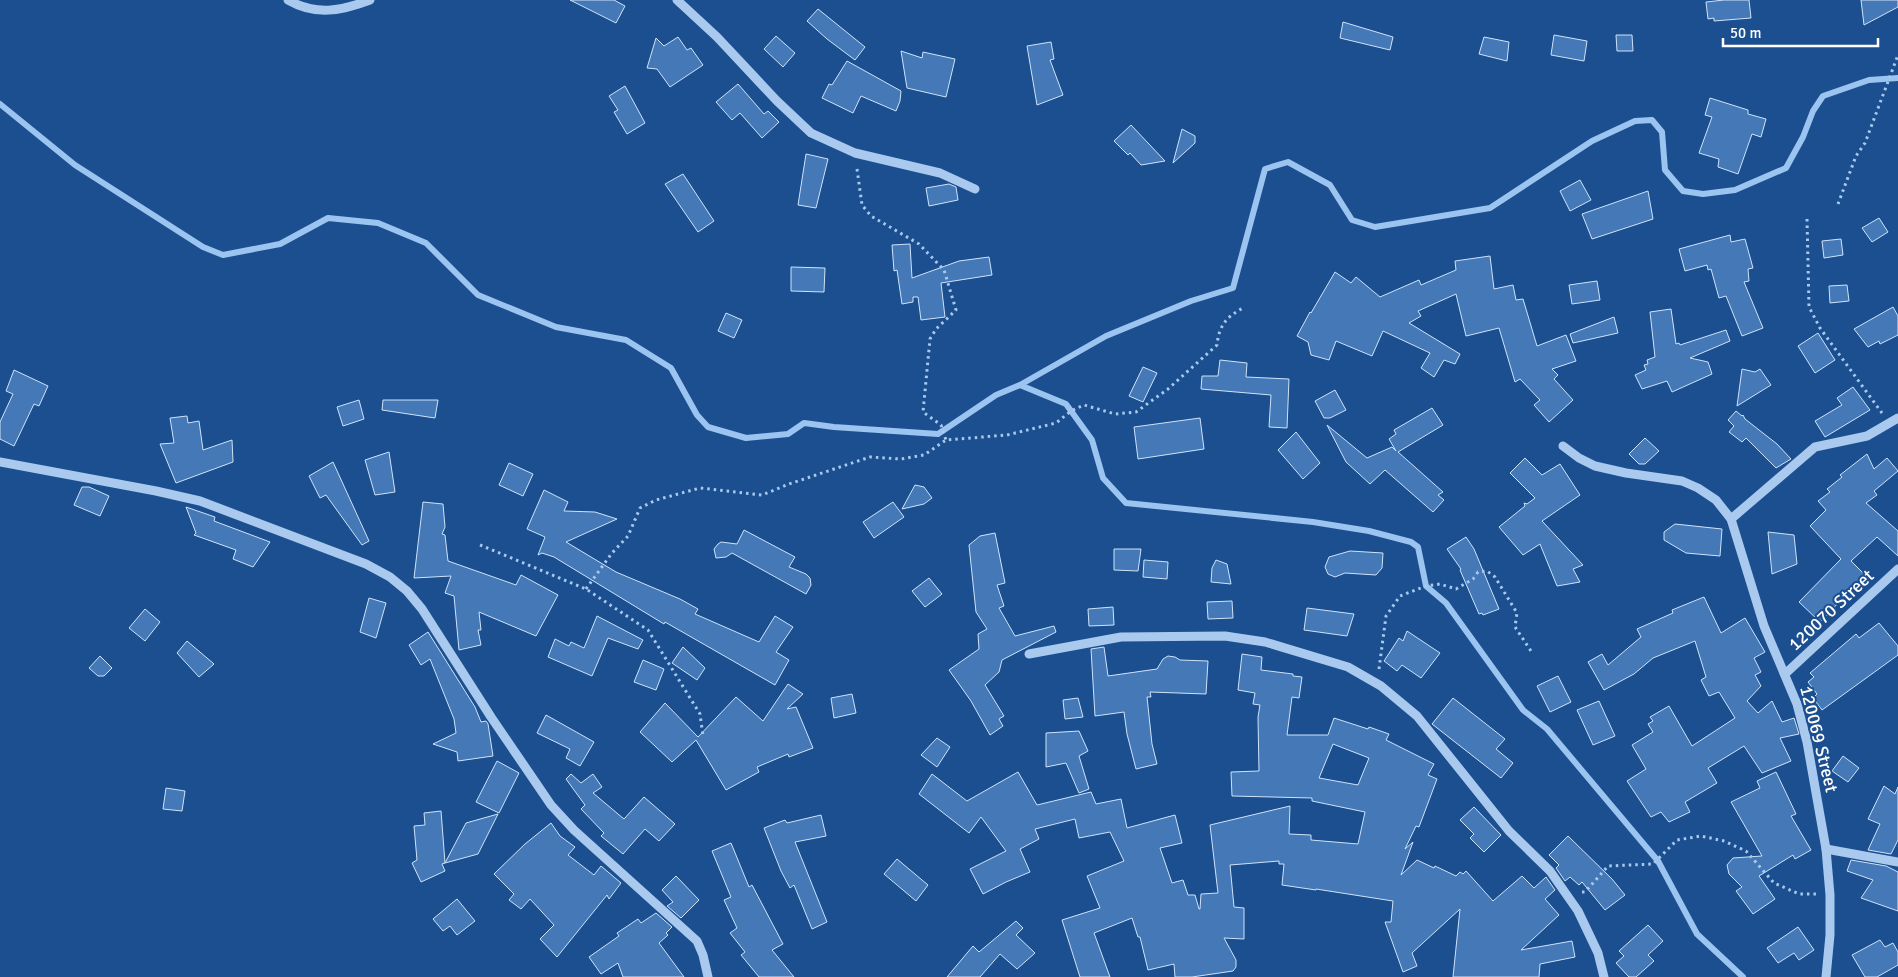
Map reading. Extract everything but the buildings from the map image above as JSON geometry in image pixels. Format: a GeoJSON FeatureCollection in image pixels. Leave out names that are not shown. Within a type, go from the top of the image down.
{"type":"FeatureCollection","features":[{"type":"Feature","properties":{"kind":"street"},"geometry":{"type":"LineString","coordinates":[[288,0],[298,6],[315,10],[345,9],[370,0]]}},
{"type":"Feature","properties":{"kind":"street"},"geometry":{"type":"LineString","coordinates":[[677,0],[717,37],[777,101],[811,133],[855,153],[940,173],[975,189]]}},
{"type":"Feature","properties":{"kind":"street"},"geometry":{"type":"LineString","coordinates":[[1563,446],[1579,458],[1595,466],[1682,482],[1698,488],[1716,500],[1731,519],[1816,447],[1867,436],[1894,421]]}},
{"type":"Feature","properties":{"kind":"street"},"geometry":{"type":"LineString","coordinates":[[0,462],[200,501],[366,564],[390,577],[407,591],[422,609],[491,717],[551,804],[574,830],[697,941],[703,955],[708,977]]}},
{"type":"Feature","properties":{"kind":"street","name":"120069 Street"},"geometry":{"type":"LineString","coordinates":[[1731,519],[1764,626],[1797,704],[1807,742],[1826,850],[1830,895],[1830,935],[1826,977]]}},
{"type":"Feature","properties":{"kind":"street","name":"120070 Street"},"geometry":{"type":"LineString","coordinates":[[1785,674],[1898,569]]}},
{"type":"Feature","properties":{"kind":"street"},"geometry":{"type":"LineString","coordinates":[[1029,654],[1121,637],[1225,636],[1265,642],[1348,667],[1377,684],[1417,716],[1508,831],[1550,870],[1578,911],[1598,953],[1604,977]]}},
{"type":"Feature","properties":{"kind":"street"},"geometry":{"type":"LineString","coordinates":[[1826,850],[1898,862]]}},
{"type":"Feature","properties":{"kind":"path"},"geometry":{"type":"LineString","coordinates":[[1838,204],[1856,156],[1865,143],[1898,56]]}},
{"type":"Feature","properties":{"kind":"path"},"geometry":{"type":"LineString","coordinates":[[855,153],[862,205],[872,216],[919,244],[944,270],[956,310],[936,329],[930,339],[923,412],[941,425],[946,440]]}},
{"type":"Feature","properties":{"kind":"path"},"geometry":{"type":"LineString","coordinates":[[1807,219],[1809,307],[1820,328],[1894,421]]}},
{"type":"Feature","properties":{"kind":"path"},"geometry":{"type":"LineString","coordinates":[[586,590],[612,553],[628,536],[640,508],[656,500],[700,488],[762,495],[870,457],[901,459],[924,455],[946,440],[1007,435],[1056,423],[1071,411],[1084,405],[1116,414],[1136,412],[1168,389],[1217,345],[1218,333],[1229,316],[1245,307]]}},
{"type":"Feature","properties":{"kind":"path"},"geometry":{"type":"LineString","coordinates":[[480,545],[586,590],[648,630],[700,714],[703,736]]}},
{"type":"Feature","properties":{"kind":"path"},"geometry":{"type":"LineString","coordinates":[[1377,684],[1386,616],[1400,596],[1426,586],[1440,584],[1456,589],[1473,579],[1478,572],[1487,571],[1495,576],[1516,613],[1515,627],[1531,651]]}},
{"type":"Feature","properties":{"kind":"path"},"geometry":{"type":"LineString","coordinates":[[1564,890],[1585,892],[1608,866],[1653,864],[1677,840],[1701,836],[1724,841],[1746,851],[1774,883],[1799,894],[1830,895]]}},
{"type":"Feature","properties":{"kind":"waterway"},"geometry":{"type":"LineString","coordinates":[[1020,385],[1106,336],[1191,301],[1233,288],[1265,169],[1288,162],[1330,185],[1352,220],[1375,227],[1490,208],[1592,141],[1635,121],[1652,120],[1662,132],[1665,170],[1683,191],[1703,194],[1735,190],[1786,168],[1803,137],[1813,111],[1823,96],[1869,80],[1898,78]]}},
{"type":"Feature","properties":{"kind":"waterway"},"geometry":{"type":"LineString","coordinates":[[0,104],[75,165],[203,247],[223,255],[280,244],[328,218],[378,223],[426,243],[478,295],[556,327],[626,340],[671,368],[697,415],[708,427],[746,438],[788,434],[804,423],[834,427],[938,434],[996,395],[1020,385],[1066,404],[1092,440],[1103,478],[1126,503],[1313,522],[1369,531],[1411,542],[1418,547],[1426,586],[1446,603],[1523,710],[1547,729],[1658,861],[1697,934],[1743,977]]}}]}
